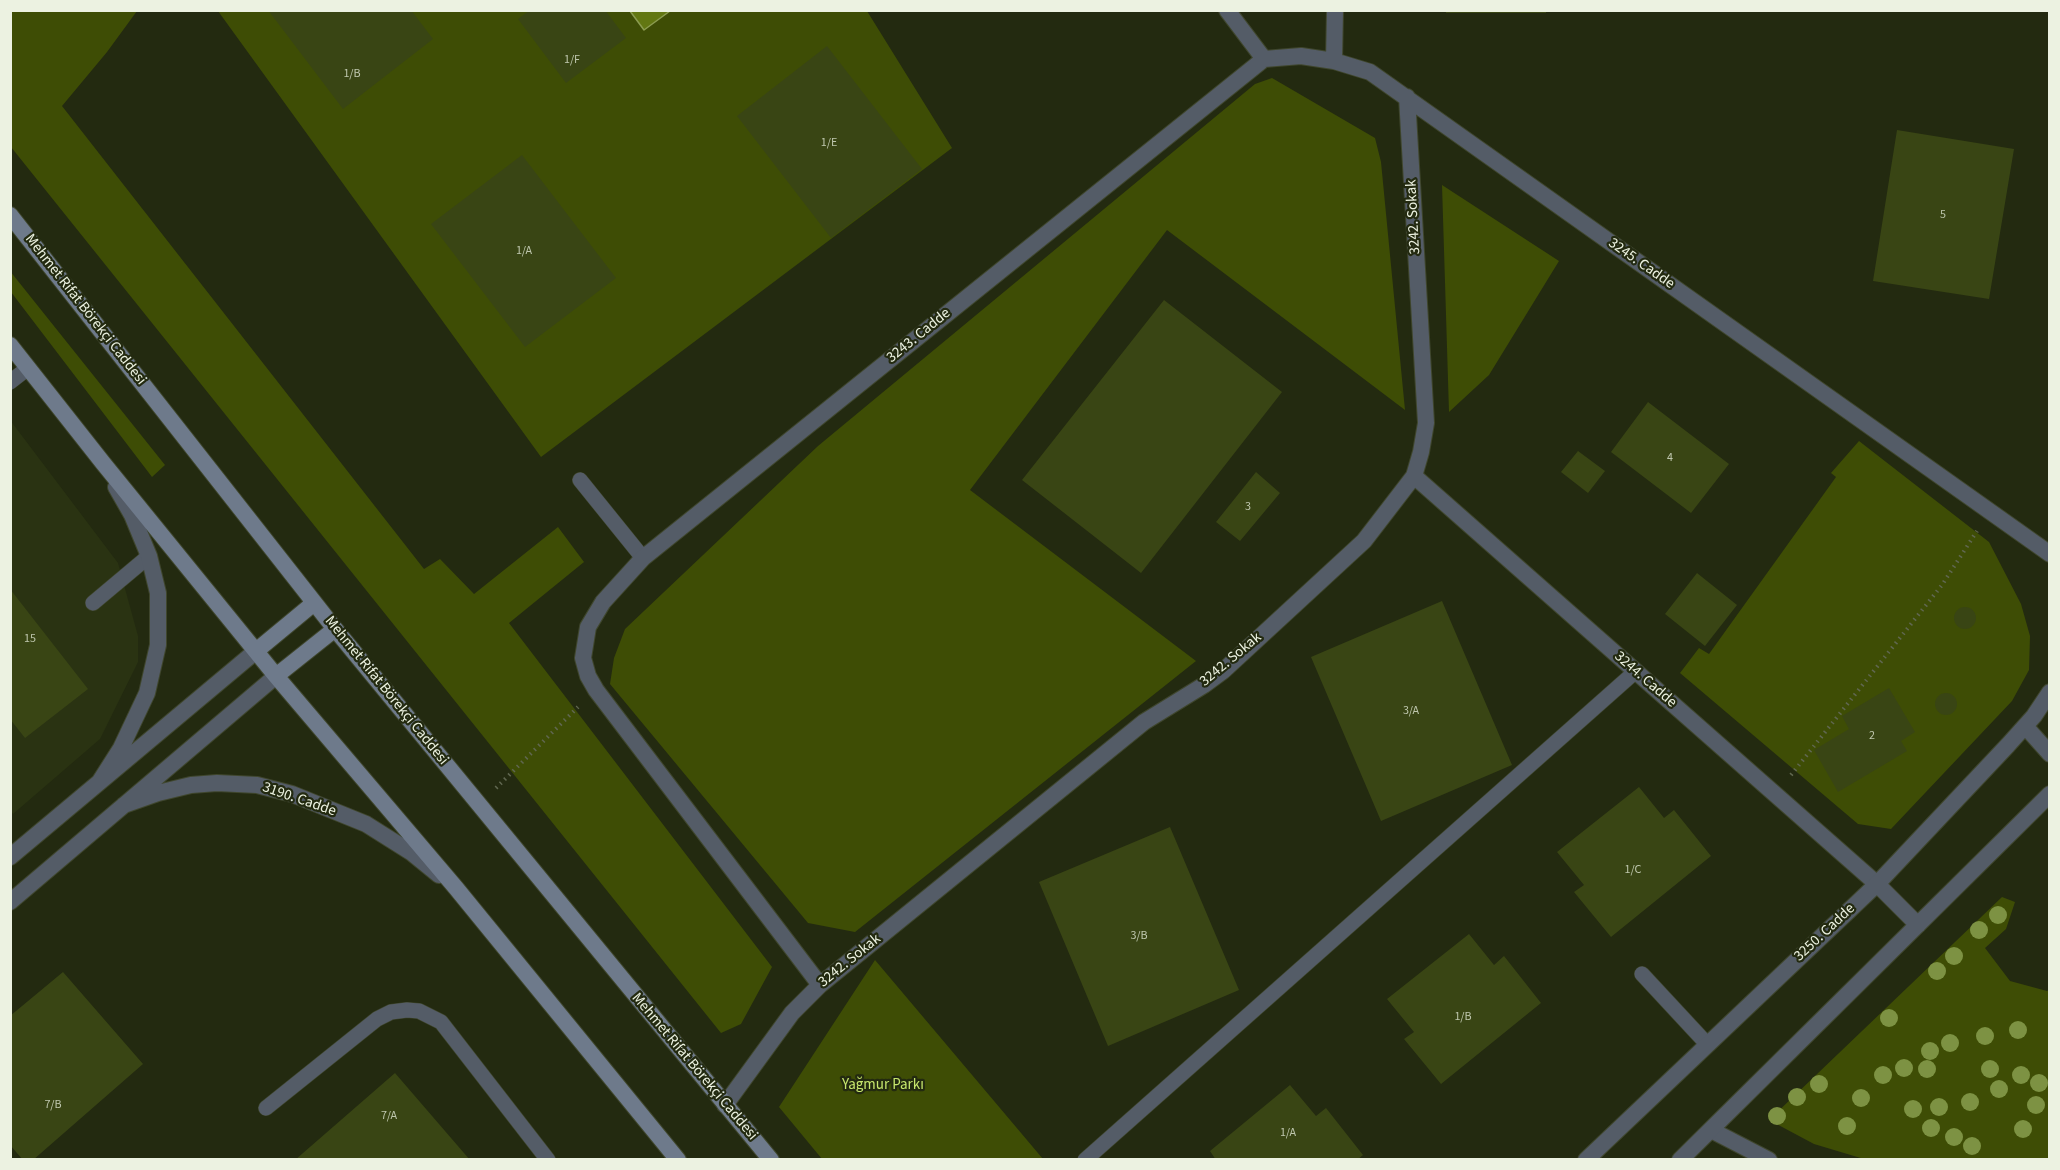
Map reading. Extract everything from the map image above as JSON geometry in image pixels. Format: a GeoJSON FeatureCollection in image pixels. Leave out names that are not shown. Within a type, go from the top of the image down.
{"type":"FeatureCollection","features":[{"type":"Feature","properties":{"kind":"main road","name":"Mehmet Rifat Börekçi Caddesi"},"geometry":{"type":"LineString","coordinates":[[10,215],[314,603],[771,1160]]}},
{"type":"Feature","properties":{"kind":"main road"},"geometry":{"type":"LineString","coordinates":[[10,345],[276,676],[456,888],[678,1160]]}},
{"type":"Feature","properties":{"kind":"main road"},"geometry":{"type":"LineString","coordinates":[[256,651],[314,603]]}},
{"type":"Feature","properties":{"kind":"main road"},"geometry":{"type":"LineString","coordinates":[[276,676],[335,629]]}},
{"type":"Feature","properties":{"kind":"street"},"geometry":{"type":"LineString","coordinates":[[1227,10],[1264,59]]}},
{"type":"Feature","properties":{"kind":"street"},"geometry":{"type":"LineString","coordinates":[[1334,61],[1335,10]]}},
{"type":"Feature","properties":{"kind":"street","name":"3245. Cadde"},"geometry":{"type":"LineString","coordinates":[[1264,59],[1301,56],[1334,61],[1370,72],[2049,554]]}},
{"type":"Feature","properties":{"kind":"street","name":"3243. Cadde"},"geometry":{"type":"LineString","coordinates":[[596,690],[582,658],[588,627],[603,602],[643,558],[1264,59]]}},
{"type":"Feature","properties":{"kind":"street","name":"3242. Sokak"},"geometry":{"type":"LineString","coordinates":[[725,1105],[792,1014],[820,985],[1144,722],[1223,671],[1364,540],[1414,476],[1426,423],[1407,97]]}},
{"type":"Feature","properties":{"kind":"street"},"geometry":{"type":"LineString","coordinates":[[100,781],[122,748],[147,693],[158,645],[158,593],[149,556],[132,515],[103,463]]}},
{"type":"Feature","properties":{"kind":"street","name":"3244. Cadde"},"geometry":{"type":"LineString","coordinates":[[1414,476],[1877,884],[1918,925]]}},
{"type":"Feature","properties":{"kind":"street"},"geometry":{"type":"LineString","coordinates":[[10,857],[256,651]]}},
{"type":"Feature","properties":{"kind":"street","name":"3190. Cadde"},"geometry":{"type":"LineString","coordinates":[[10,902],[276,676]]}},
{"type":"Feature","properties":{"kind":"street"},"geometry":{"type":"LineString","coordinates":[[596,690],[820,985]]}},
{"type":"Feature","properties":{"kind":"street","name":"3250. Cadde"},"geometry":{"type":"LineString","coordinates":[[1586,1160],[1877,884],[2025,726],[2049,692]]}},
{"type":"Feature","properties":{"kind":"street"},"geometry":{"type":"LineString","coordinates":[[2025,726],[2049,754]]}},
{"type":"Feature","properties":{"kind":"street","name":"3190. Cadde"},"geometry":{"type":"LineString","coordinates":[[124,805],[191,785],[217,783],[257,785],[292,795],[366,824],[412,852],[456,888]]}},
{"type":"Feature","properties":{"kind":"street"},"geometry":{"type":"LineString","coordinates":[[1680,1160],[2049,794]]}},
{"type":"Feature","properties":{"kind":"street"},"geometry":{"type":"LineString","coordinates":[[1711,1130],[1769,1160]]}},
{"type":"Feature","properties":{"kind":"lane"},"geometry":{"type":"LineString","coordinates":[[10,382],[28,368]]}},
{"type":"Feature","properties":{"kind":"lane"},"geometry":{"type":"LineString","coordinates":[[580,480],[643,558]]}},
{"type":"Feature","properties":{"kind":"lane"},"geometry":{"type":"LineString","coordinates":[[93,603],[149,556]]}},
{"type":"Feature","properties":{"kind":"lane"},"geometry":{"type":"LineString","coordinates":[[1085,1160],[1636,671]]}},
{"type":"Feature","properties":{"kind":"lane"},"geometry":{"type":"LineString","coordinates":[[1642,974],[1707,1044]]}},
{"type":"Feature","properties":{"kind":"lane"},"geometry":{"type":"LineString","coordinates":[[266,1108],[377,1019],[391,1012],[419,1011],[441,1022],[548,1160]]}},
{"type":"Feature","properties":{"kind":"path"},"geometry":{"type":"LineString","coordinates":[[1776,795],[1942,585],[1991,512]]}},
{"type":"Feature","properties":{"kind":"path"},"geometry":{"type":"LineString","coordinates":[[479,805],[596,690]]}},
{"type":"Feature","properties":{"kind":"shaded area"},"geometry":{"type":"Polygon","coordinates":[[[630,11],[670,11],[644,30],[630,11]]]}},
{"type":"Feature","properties":{"kind":"shaded area"},"geometry":{"type":"Polygon","coordinates":[[[10,420],[118,563],[138,636],[138,662],[100,739],[13,814],[10,810],[10,420]]]}},
{"type":"Feature","properties":{"kind":"green space"},"geometry":{"type":"Polygon","coordinates":[[[11,10],[137,11],[107,52],[62,106],[424,569],[440,559],[474,594],[558,527],[584,562],[509,623],[772,967],[741,1024],[721,1033],[11,147],[11,10]]]}},
{"type":"Feature","properties":{"kind":"green space"},"geometry":{"type":"Polygon","coordinates":[[[218,11],[867,11],[952,148],[541,457],[218,11]]]}},
{"type":"Feature","properties":{"kind":"green space"},"geometry":{"type":"Polygon","coordinates":[[[1272,78],[1375,138],[1381,162],[1405,410],[1167,230],[970,490],[1196,661],[855,932],[808,923],[610,684],[614,658],[625,629],[818,446],[1255,84],[1272,78]]]}},
{"type":"Feature","properties":{"kind":"green space"},"geometry":{"type":"Polygon","coordinates":[[[1442,185],[1559,261],[1489,375],[1449,412],[1442,185]]]}},
{"type":"Feature","properties":{"kind":"green space"},"geometry":{"type":"Polygon","coordinates":[[[10,271],[165,465],[152,477],[11,292],[10,271]]]}},
{"type":"Feature","properties":{"kind":"green space"},"geometry":{"type":"Polygon","coordinates":[[[1859,441],[1989,542],[2021,604],[2030,636],[2029,670],[2012,701],[1891,829],[1858,824],[1680,673],[1699,648],[1709,654],[1836,477],[1831,473],[1859,441]]]}},
{"type":"Feature","properties":{"kind":"green space"},"geometry":{"type":"Polygon","coordinates":[[[2002,897],[2015,902],[2006,929],[1985,948],[2010,981],[2049,990],[2049,1159],[1864,1159],[1814,1144],[1769,1120],[2002,897]]]}},
{"type":"Feature","properties":{"kind":"green space","name":"Yağmur Parkı"},"geometry":{"type":"Polygon","coordinates":[[[875,960],[1043,1159],[822,1159],[779,1107],[875,960]]]}},
{"type":"Feature","properties":{"kind":"building"},"geometry":{"type":"Polygon","coordinates":[[[268,10],[411,10],[433,39],[343,109],[268,10]]]}},
{"type":"Feature","properties":{"kind":"building"},"geometry":{"type":"Polygon","coordinates":[[[530,10],[605,10],[626,38],[566,83],[518,19],[530,10]]]}},
{"type":"Feature","properties":{"kind":"building"},"geometry":{"type":"Polygon","coordinates":[[[1446,10],[1546,10],[1546,13],[1446,13],[1446,10]]]}},
{"type":"Feature","properties":{"kind":"building"},"geometry":{"type":"Polygon","coordinates":[[[827,46],[922,169],[831,238],[737,116],[827,46]]]}},
{"type":"Feature","properties":{"kind":"building"},"geometry":{"type":"Polygon","coordinates":[[[1897,130],[2014,149],[1989,299],[1873,281],[1897,130]]]}},
{"type":"Feature","properties":{"kind":"building"},"geometry":{"type":"Polygon","coordinates":[[[522,155],[616,278],[525,347],[431,224],[522,155]]]}},
{"type":"Feature","properties":{"kind":"building"},"geometry":{"type":"Polygon","coordinates":[[[1164,300],[1282,392],[1141,573],[1022,480],[1164,300]]]}},
{"type":"Feature","properties":{"kind":"building"},"geometry":{"type":"Polygon","coordinates":[[[1648,402],[1729,464],[1691,513],[1611,452],[1648,402]]]}},
{"type":"Feature","properties":{"kind":"building"},"geometry":{"type":"Polygon","coordinates":[[[1578,451],[1605,471],[1588,493],[1561,472],[1578,451]]]}},
{"type":"Feature","properties":{"kind":"building"},"geometry":{"type":"Polygon","coordinates":[[[1256,472],[1280,493],[1240,541],[1216,522],[1256,472]]]}},
{"type":"Feature","properties":{"kind":"building"},"geometry":{"type":"Polygon","coordinates":[[[1697,573],[1737,605],[1705,646],[1665,614],[1697,573]]]}},
{"type":"Feature","properties":{"kind":"building"},"geometry":{"type":"Polygon","coordinates":[[[10,589],[88,689],[25,738],[10,719],[10,589]]]}},
{"type":"Feature","properties":{"kind":"building"},"geometry":{"type":"Polygon","coordinates":[[[1442,601],[1512,765],[1381,821],[1311,657],[1442,601]]]}},
{"type":"Feature","properties":{"kind":"building"},"geometry":{"type":"Polygon","coordinates":[[[1965,607],[1973,610],[1976,618],[1973,626],[1965,629],[1957,626],[1954,618],[1957,610],[1965,607]]]}},
{"type":"Feature","properties":{"kind":"building"},"geometry":{"type":"Polygon","coordinates":[[[1889,688],[1915,732],[1901,741],[1907,751],[1838,792],[1814,750],[1849,729],[1842,716],[1889,688]]]}},
{"type":"Feature","properties":{"kind":"building"},"geometry":{"type":"Polygon","coordinates":[[[1946,693],[1954,696],[1957,704],[1954,712],[1946,715],[1938,712],[1935,704],[1938,696],[1946,693]]]}},
{"type":"Feature","properties":{"kind":"building"},"geometry":{"type":"Polygon","coordinates":[[[1639,787],[1664,818],[1674,810],[1711,856],[1611,937],[1574,892],[1584,885],[1557,852],[1639,787]]]}},
{"type":"Feature","properties":{"kind":"building"},"geometry":{"type":"Polygon","coordinates":[[[1170,827],[1239,990],[1108,1046],[1039,882],[1170,827]]]}},
{"type":"Feature","properties":{"kind":"building"},"geometry":{"type":"Polygon","coordinates":[[[1469,934],[1494,965],[1504,956],[1541,1003],[1441,1084],[1404,1039],[1414,1032],[1387,999],[1469,934]]]}},
{"type":"Feature","properties":{"kind":"building"},"geometry":{"type":"Polygon","coordinates":[[[63,972],[143,1064],[33,1160],[23,1160],[10,1145],[10,1016],[63,972]]]}},
{"type":"Feature","properties":{"kind":"building"},"geometry":{"type":"Polygon","coordinates":[[[395,1073],[470,1160],[295,1160],[395,1073]]]}},
{"type":"Feature","properties":{"kind":"building"},"geometry":{"type":"Polygon","coordinates":[[[1290,1085],[1316,1116],[1326,1108],[1363,1155],[1357,1160],[1216,1160],[1210,1151],[1290,1085]]]}}]}
